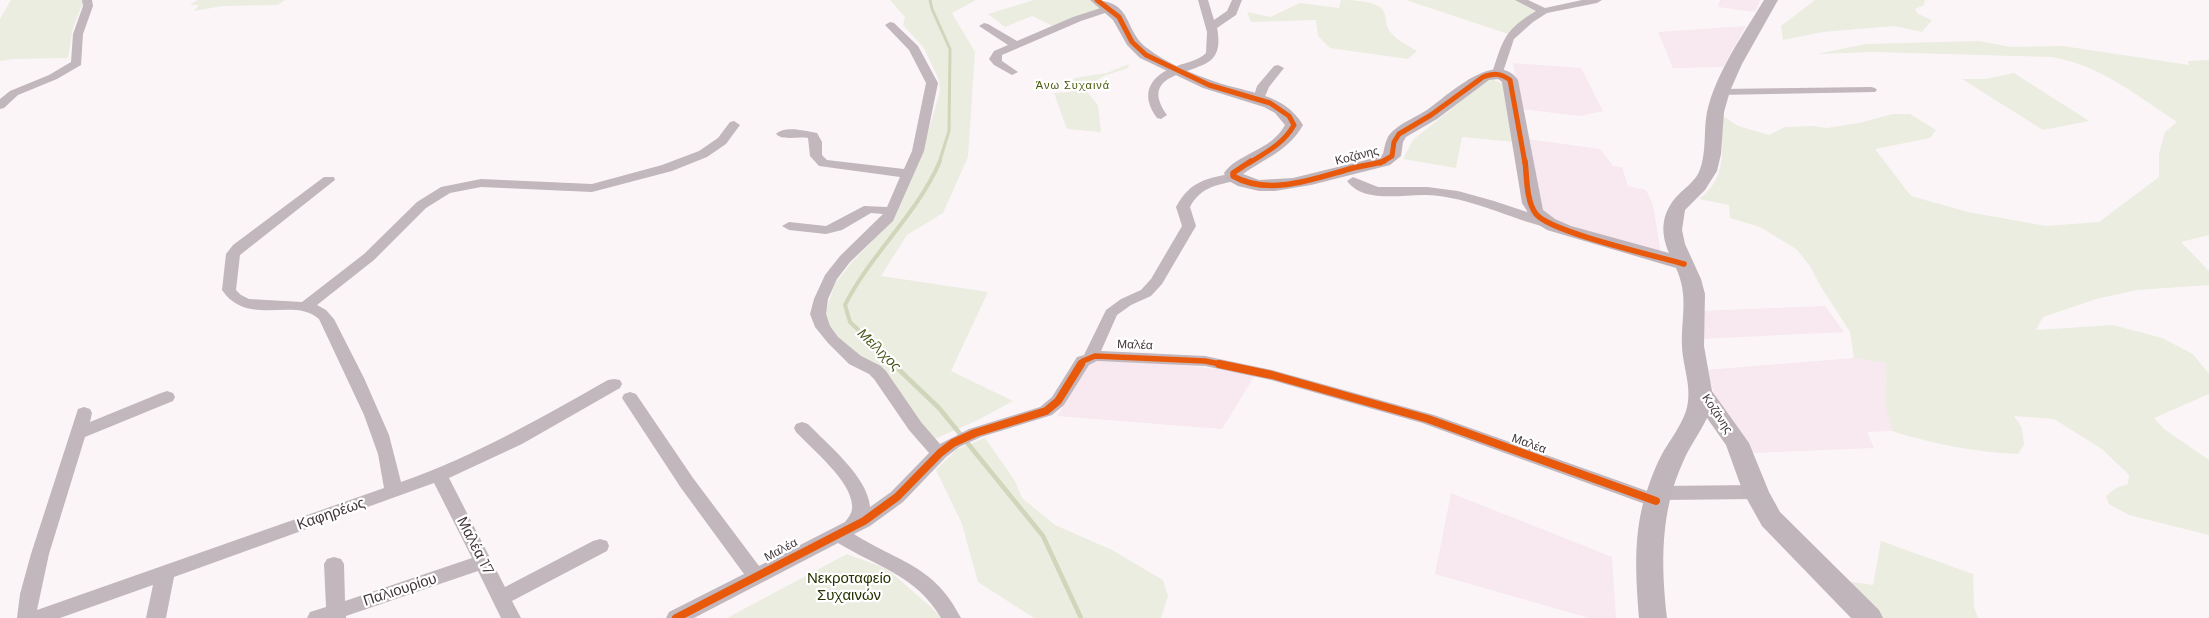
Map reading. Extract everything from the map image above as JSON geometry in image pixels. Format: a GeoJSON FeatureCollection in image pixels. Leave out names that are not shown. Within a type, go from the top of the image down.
{"type":"FeatureCollection","features":[{"type":"Feature","properties":{"kind":"street"},"geometry":{"type":"LineString","coordinates":[[0,105],[14,93],[53,77],[77,63],[78,34],[88,6],[88,0]]}},
{"type":"Feature","properties":{"kind":"street"},"geometry":{"type":"LineString","coordinates":[[1161,115],[1152,104],[1152,93],[1158,84],[1176,70],[1208,58],[1211,53],[1213,26],[1203,0]]}},
{"type":"Feature","properties":{"kind":"street"},"geometry":{"type":"LineString","coordinates":[[1213,26],[1232,13],[1237,0]]}},
{"type":"Feature","properties":{"kind":"street"},"geometry":{"type":"LineString","coordinates":[[1520,0],[1544,11]]}},
{"type":"Feature","properties":{"kind":"street"},"geometry":{"type":"LineString","coordinates":[[1549,224],[1531,208],[1524,171],[1516,106],[1510,80],[1507,76],[1498,73],[1509,38],[1529,20],[1544,11],[1597,0]]}},
{"type":"Feature","properties":{"kind":"street","name":"Κοζάνης"},"geometry":{"type":"LineString","coordinates":[[1771,0],[1720,92],[1708,171],[1701,183],[1682,200],[1674,216],[1673,236],[1694,292],[1694,355],[1701,393],[1737,443],[1756,492],[1771,519],[1869,618]]}},
{"type":"Feature","properties":{"kind":"street"},"geometry":{"type":"LineString","coordinates":[[1012,72],[995,59],[998,53],[1070,22],[1103,4],[1120,19],[1130,39],[1138,49],[1176,70],[1211,86],[1259,100],[1288,115],[1294,127],[1278,143],[1233,173],[1234,177],[1204,184],[1191,194],[1183,207],[1190,224],[1189,228],[1180,239],[1157,282],[1146,293],[1126,302],[1111,313],[1091,356]]}},
{"type":"Feature","properties":{"kind":"street"},"geometry":{"type":"LineString","coordinates":[[890,25],[914,48],[932,83],[918,151],[886,221],[845,259],[830,278],[821,299],[818,314],[826,333],[855,360],[875,370],[880,375],[925,440],[940,453]]}},
{"type":"Feature","properties":{"kind":"street"},"geometry":{"type":"LineString","coordinates":[[984,26],[1017,45]]}},
{"type":"Feature","properties":{"kind":"street"},"geometry":{"type":"LineString","coordinates":[[1259,100],[1263,86],[1278,68]]}},
{"type":"Feature","properties":{"kind":"street","name":"Κοζάνης"},"geometry":{"type":"LineString","coordinates":[[1234,177],[1240,181],[1256,184],[1297,183],[1385,161],[1392,156],[1394,142],[1399,134],[1431,115],[1483,77],[1498,73]]}},
{"type":"Feature","properties":{"kind":"street"},"geometry":{"type":"LineString","coordinates":[[1720,92],[1871,90]]}},
{"type":"Feature","properties":{"kind":"street"},"geometry":{"type":"LineString","coordinates":[[305,307],[379,248],[416,209],[436,195],[466,185],[482,183],[592,188],[667,168],[703,154],[722,141],[734,125]]}},
{"type":"Feature","properties":{"kind":"street"},"geometry":{"type":"LineString","coordinates":[[782,134],[813,136],[816,142],[816,156],[823,163],[909,174]]}},
{"type":"Feature","properties":{"kind":"street"},"geometry":{"type":"LineString","coordinates":[[329,180],[238,248],[232,258],[233,268],[229,290],[231,295],[259,306],[305,307],[317,311],[327,320],[363,392],[390,466],[394,492]]}},
{"type":"Feature","properties":{"kind":"street"},"geometry":{"type":"LineString","coordinates":[[1353,181],[1366,189],[1377,191],[1422,191],[1450,194],[1684,264]]}},
{"type":"Feature","properties":{"kind":"street"},"geometry":{"type":"LineString","coordinates":[[790,226],[826,230],[837,227],[869,209],[892,211]]}},
{"type":"Feature","properties":{"kind":"street","name":"Μαλέα"},"geometry":{"type":"LineString","coordinates":[[676,618],[845,531],[897,498],[940,453],[964,438],[1052,407],[1083,361],[1091,356],[1137,356],[1205,361],[1272,374],[1428,419],[1657,497],[1756,492]]}},
{"type":"Feature","properties":{"kind":"street","name":"Καφηρέως"},"geometry":{"type":"LineString","coordinates":[[37,618],[439,475],[516,440],[614,384]]}},
{"type":"Feature","properties":{"kind":"street"},"geometry":{"type":"LineString","coordinates":[[1653,618],[1648,559],[1652,519],[1657,497],[1674,455],[1697,413],[1701,393]]}},
{"type":"Feature","properties":{"kind":"street"},"geometry":{"type":"LineString","coordinates":[[77,434],[167,397]]}},
{"type":"Feature","properties":{"kind":"street"},"geometry":{"type":"LineString","coordinates":[[630,398],[686,483],[756,576]]}},
{"type":"Feature","properties":{"kind":"street"},"geometry":{"type":"LineString","coordinates":[[27,618],[29,599],[36,571],[62,479],[84,413]]}},
{"type":"Feature","properties":{"kind":"street"},"geometry":{"type":"LineString","coordinates":[[802,428],[844,473],[857,490],[861,499],[862,509],[858,519],[845,531],[913,573],[936,594],[951,618]]}},
{"type":"Feature","properties":{"kind":"street","name":"Μαλέα 17"},"geometry":{"type":"LineString","coordinates":[[439,475],[511,618]]}},
{"type":"Feature","properties":{"kind":"street"},"geometry":{"type":"LineString","coordinates":[[501,598],[600,546]]}},
{"type":"Feature","properties":{"kind":"street","name":"Παλιουρίου"},"geometry":{"type":"LineString","coordinates":[[316,618],[336,615],[483,562]]}},
{"type":"Feature","properties":{"kind":"street"},"geometry":{"type":"LineString","coordinates":[[334,564],[336,615]]}},
{"type":"Feature","properties":{"kind":"street"},"geometry":{"type":"LineString","coordinates":[[156,618],[165,573]]}},
{"type":"Feature","properties":{"kind":"shaded area"},"geometry":{"type":"Polygon","coordinates":[[[1720,0],[1760,0],[1755,12],[1718,7],[1720,0]]]}},
{"type":"Feature","properties":{"kind":"shaded area"},"geometry":{"type":"Polygon","coordinates":[[[1746,26],[1723,67],[1673,68],[1658,32],[1746,26]]]}},
{"type":"Feature","properties":{"kind":"shaded area"},"geometry":{"type":"Polygon","coordinates":[[[1513,63],[1581,68],[1603,111],[1580,116],[1521,109],[1513,63]]]}},
{"type":"Feature","properties":{"kind":"shaded area"},"geometry":{"type":"Polygon","coordinates":[[[1527,139],[1600,149],[1613,166],[1622,167],[1628,186],[1646,190],[1653,205],[1661,254],[1551,222],[1540,212],[1527,139]]]}},
{"type":"Feature","properties":{"kind":"shaded area"},"geometry":{"type":"Polygon","coordinates":[[[1825,306],[1844,332],[1701,339],[1699,311],[1825,306]]]}},
{"type":"Feature","properties":{"kind":"shaded area"},"geometry":{"type":"Polygon","coordinates":[[[1854,358],[1886,363],[1885,403],[1892,431],[1867,432],[1874,448],[1752,453],[1720,407],[1705,370],[1854,358]]]}},
{"type":"Feature","properties":{"kind":"shaded area"},"geometry":{"type":"Polygon","coordinates":[[[1091,361],[1181,364],[1255,375],[1222,429],[1057,416],[1091,361]]]}},
{"type":"Feature","properties":{"kind":"shaded area"},"geometry":{"type":"Polygon","coordinates":[[[1451,493],[1612,557],[1616,618],[1589,618],[1435,574],[1451,493]]]}},
{"type":"Feature","properties":{"kind":"green space"},"geometry":{"type":"Polygon","coordinates":[[[11,0],[84,0],[73,28],[68,58],[0,61],[0,19],[11,0]]]}},
{"type":"Feature","properties":{"kind":"green space"},"geometry":{"type":"Polygon","coordinates":[[[197,0],[285,0],[278,5],[223,6],[194,11],[199,5],[190,5],[197,0]]]}},
{"type":"Feature","properties":{"kind":"green space"},"geometry":{"type":"Polygon","coordinates":[[[890,0],[976,0],[952,13],[975,52],[968,157],[943,213],[907,235],[881,276],[988,292],[951,371],[1013,401],[976,421],[932,440],[834,333],[825,313],[835,284],[851,263],[894,219],[926,139],[940,91],[939,80],[924,48],[903,25],[905,17],[890,0]]]}},
{"type":"Feature","properties":{"kind":"green space"},"geometry":{"type":"Polygon","coordinates":[[[1034,0],[1090,0],[1103,8],[1055,27],[1032,16],[1005,27],[988,14],[1034,0]]]}},
{"type":"Feature","properties":{"kind":"green space"},"geometry":{"type":"Polygon","coordinates":[[[1341,0],[1377,5],[1385,14],[1386,24],[1392,34],[1417,51],[1408,59],[1330,48],[1318,36],[1316,20],[1251,22],[1247,12],[1270,17],[1300,3],[1339,8],[1341,0]]]}},
{"type":"Feature","properties":{"kind":"green space"},"geometry":{"type":"Polygon","coordinates":[[[1406,0],[1516,0],[1540,10],[1508,34],[1406,0]]]}},
{"type":"Feature","properties":{"kind":"green space"},"geometry":{"type":"Polygon","coordinates":[[[1815,0],[1925,0],[1924,5],[1915,9],[1918,14],[1932,20],[1922,32],[1894,26],[1823,32],[1783,40],[1781,26],[1815,0]]]}},
{"type":"Feature","properties":{"kind":"green space"},"geometry":{"type":"Polygon","coordinates":[[[1979,41],[2011,47],[2063,46],[2189,65],[2188,61],[2209,60],[2209,235],[2181,242],[2209,271],[2209,285],[2137,290],[2096,299],[2043,317],[2036,330],[2113,325],[2162,338],[2193,354],[2209,374],[2209,394],[2154,418],[2164,429],[2209,460],[2209,535],[2129,515],[2109,504],[2106,496],[2116,488],[2128,484],[2129,475],[2102,449],[2054,419],[2014,416],[2022,428],[2024,445],[2018,454],[1954,447],[1892,431],[1885,403],[1886,363],[1854,358],[1850,332],[1810,266],[1796,249],[1760,227],[1730,218],[1729,205],[1699,199],[1715,182],[1719,172],[1722,151],[1721,115],[1738,126],[1769,135],[1785,127],[1812,126],[1827,128],[1859,123],[1893,114],[1910,114],[1936,130],[1930,138],[1875,149],[1911,196],[1968,212],[2046,226],[2099,222],[2159,177],[2159,154],[2165,132],[2177,122],[2117,82],[2085,66],[2051,57],[1873,52],[1817,54],[1866,44],[1979,41]]]}},
{"type":"Feature","properties":{"kind":"green space"},"geometry":{"type":"Polygon","coordinates":[[[1129,64],[1128,68],[1104,76],[1087,86],[1088,93],[1098,105],[1101,132],[1067,129],[1054,93],[1070,92],[1074,78],[1107,73],[1129,64]]]}},
{"type":"Feature","properties":{"kind":"green space"},"geometry":{"type":"Polygon","coordinates":[[[2014,73],[2089,121],[2043,130],[1962,79],[1985,79],[2014,73]]]}},
{"type":"Feature","properties":{"kind":"green space"},"geometry":{"type":"Polygon","coordinates":[[[1492,79],[1503,84],[1515,142],[1462,137],[1456,168],[1403,159],[1413,140],[1487,80],[1492,79]]]}},
{"type":"Feature","properties":{"kind":"green space"},"geometry":{"type":"Polygon","coordinates":[[[985,438],[1015,481],[1022,498],[1055,525],[1112,550],[1163,580],[1168,596],[1161,618],[1034,618],[978,582],[962,524],[936,470],[957,449],[985,438]]]}},
{"type":"Feature","properties":{"kind":"green space"},"geometry":{"type":"Polygon","coordinates":[[[1881,541],[1973,574],[1974,607],[1978,618],[1877,618],[1839,580],[1873,585],[1881,541]]]}},
{"type":"Feature","properties":{"kind":"green space","name":"Νεκροταφείο Συχαινών"},"geometry":{"type":"Polygon","coordinates":[[[847,554],[887,569],[941,618],[727,618],[847,554]]]}},
{"type":"Feature","properties":{"kind":"waterway","name":"Μείλιχος"},"geometry":{"type":"LineString","coordinates":[[930,0],[932,9],[950,49],[949,131],[939,163]]}},
{"type":"Feature","properties":{"kind":"waterway","name":"Μείλιχος"},"geometry":{"type":"LineString","coordinates":[[895,365],[850,322],[845,305],[868,268],[919,199],[939,163]]}},
{"type":"Feature","properties":{"kind":"waterway","name":"Μείλιχος"},"geometry":{"type":"LineString","coordinates":[[893,364],[939,408],[1043,536],[1081,618]]}},
{"type":"Feature","properties":{"kind":"cycle path"},"geometry":{"type":"LineString","coordinates":[[1097,0],[1119,17],[1132,42],[1146,55],[1209,85],[1270,103],[1289,116],[1294,125],[1283,141],[1233,173],[1233,176],[1244,183],[1259,185],[1293,183],[1384,161],[1392,156],[1394,142],[1399,134],[1431,115],[1483,77],[1492,74],[1502,74],[1510,80],[1516,106],[1531,203],[1539,217],[1564,230],[1684,264]]}},
{"type":"Feature","properties":{"kind":"cycle path"},"geometry":{"type":"LineString","coordinates":[[676,618],[864,521],[897,497],[940,453],[953,443],[975,433],[1046,411],[1058,401],[1083,361],[1095,356],[1205,361],[1272,375],[1428,419],[1656,501]]}},
{"type":"Feature","properties":{"kind":"district","name":"Άνω Συχαινά"},"geometry":{"type":"Point","coordinates":[1073,86]}}]}
